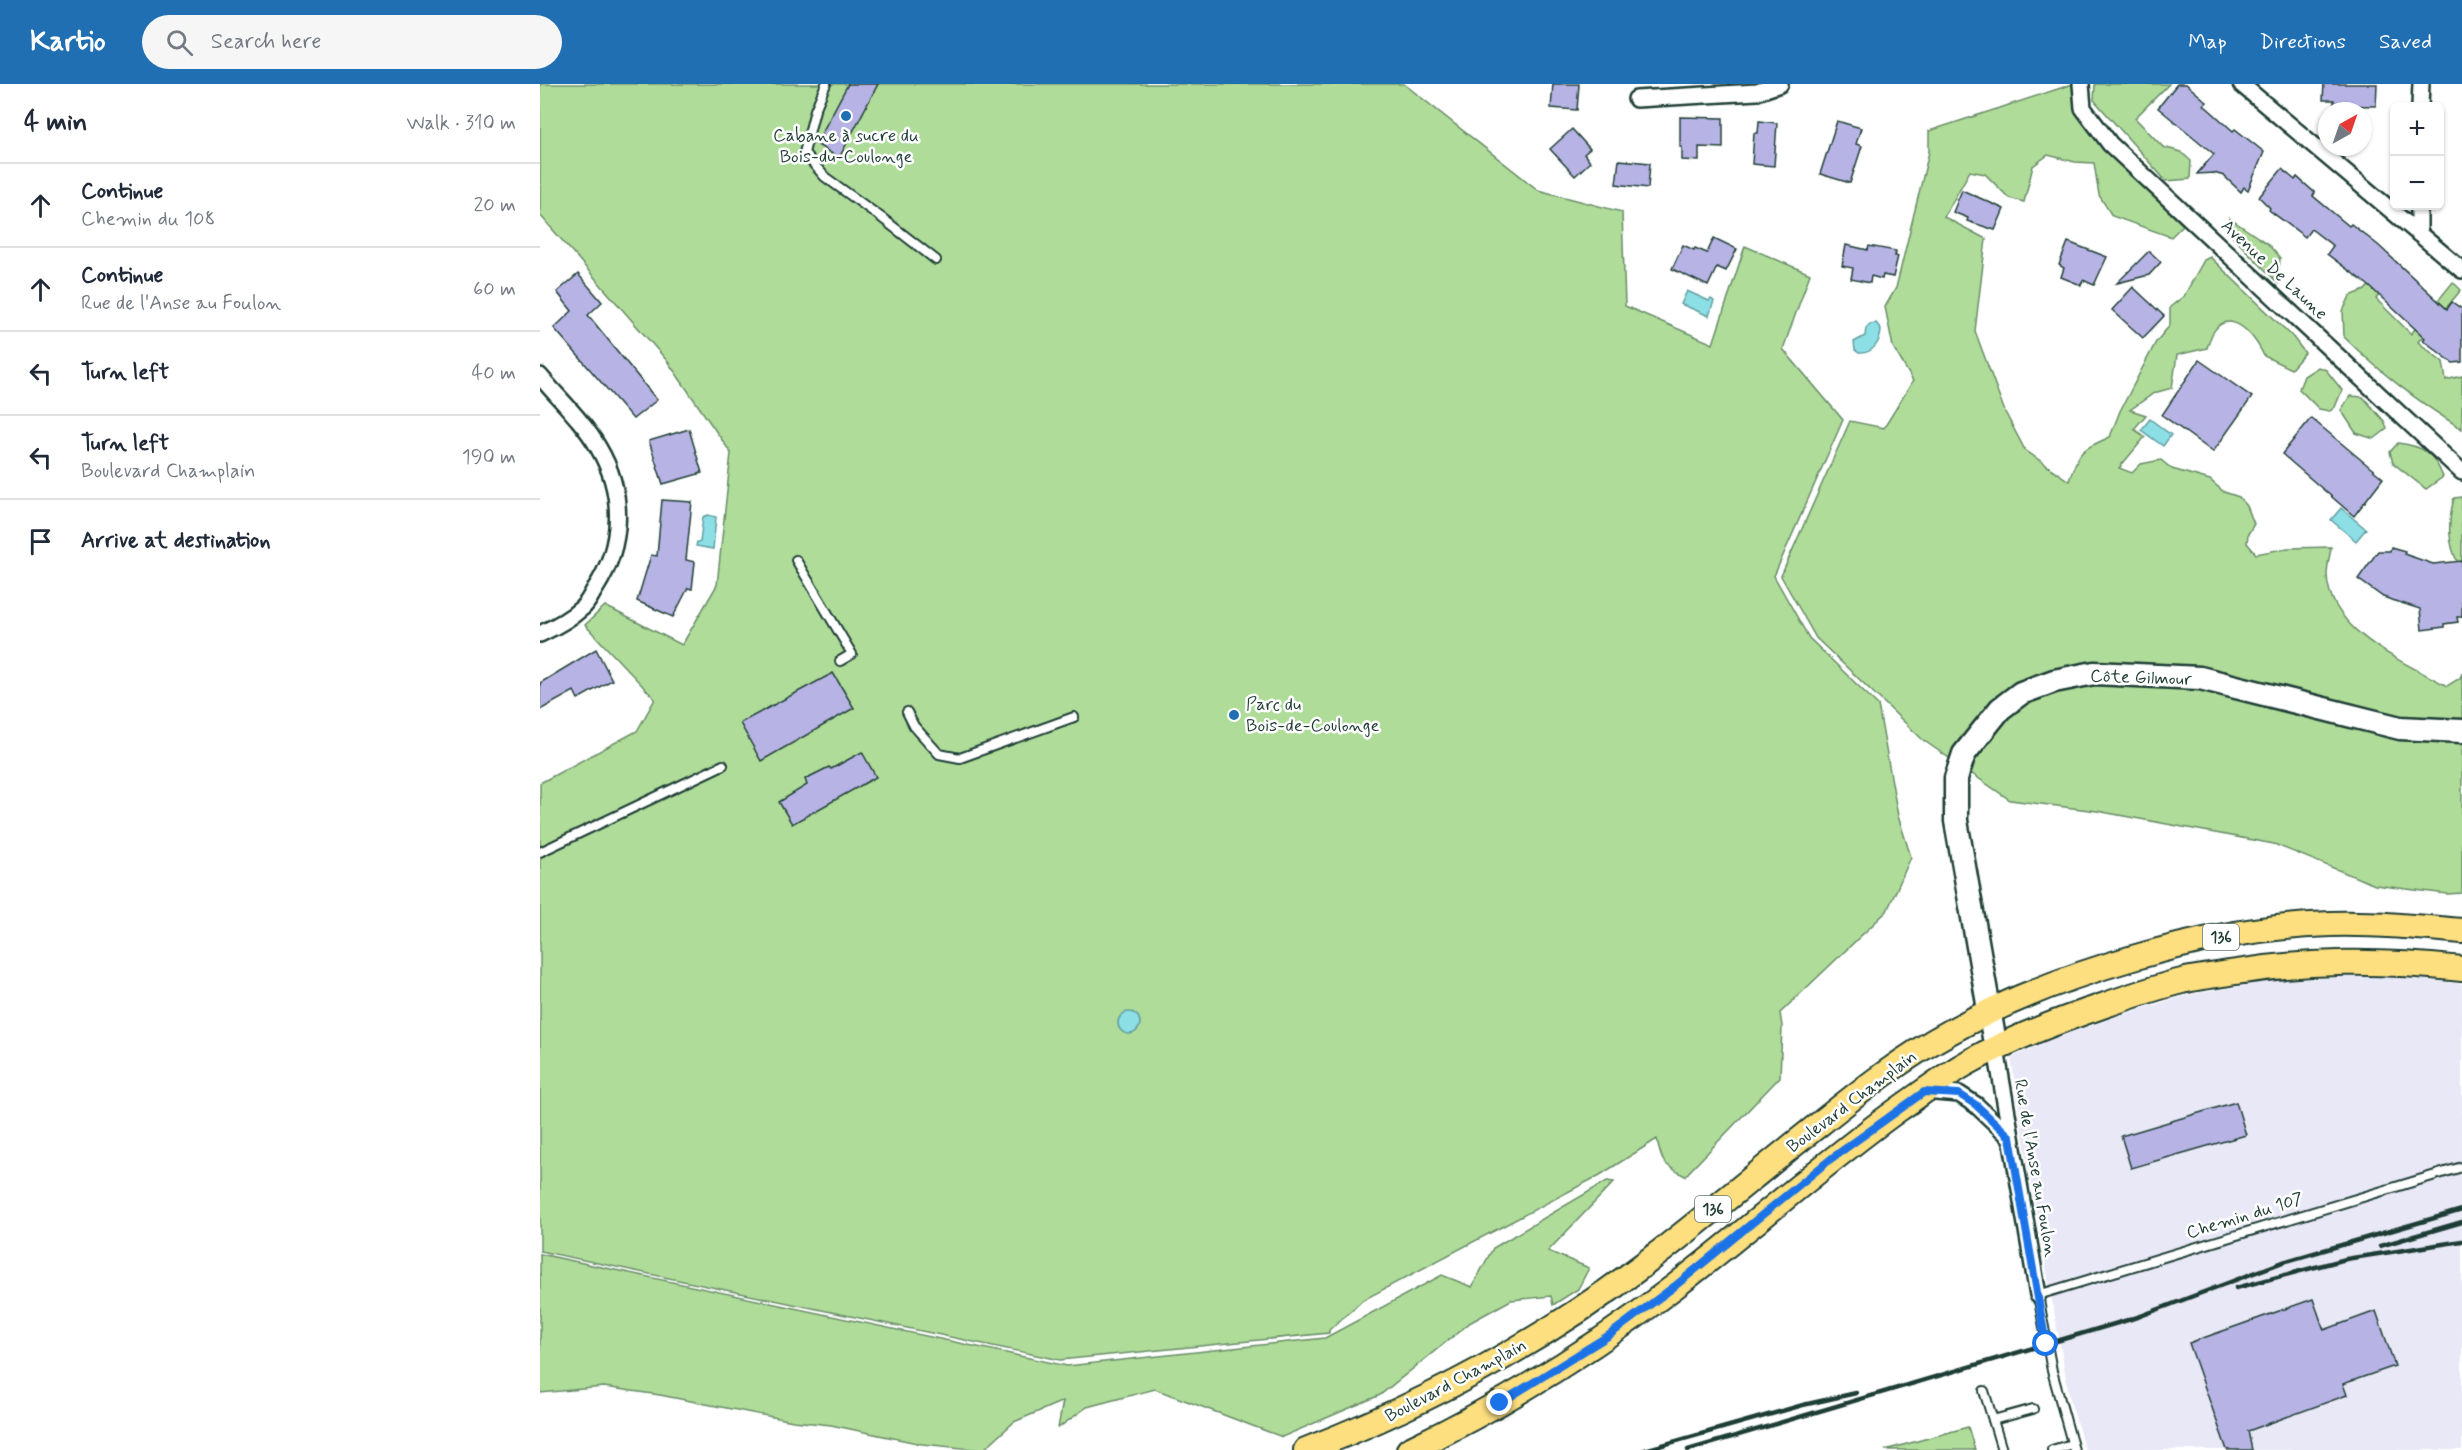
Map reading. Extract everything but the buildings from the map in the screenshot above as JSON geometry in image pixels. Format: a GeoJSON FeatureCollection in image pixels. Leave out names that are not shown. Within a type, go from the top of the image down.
{"type":"FeatureCollection","features":[{"type":"Feature","properties":{"kind":"main road","name":"Boulevard Champlain"},"geometry":{"type":"LineString","coordinates":[[1306,1450],[1375,1423],[1450,1386],[1501,1360],[1568,1319],[1643,1265],[1870,1084],[1947,1033],[1990,1010],[2121,963],[2214,939],[2277,928],[2331,924],[2390,925],[2462,931]]}},
{"type":"Feature","properties":{"kind":"main road","name":"Boulevard Champlain"},"geometry":{"type":"LineString","coordinates":[[1408,1450],[1500,1403],[1608,1336],[1675,1286],[1832,1158],[1924,1092],[1968,1062],[2043,1027],[2184,980],[2272,966],[2397,962],[2462,969]]}},
{"type":"Feature","properties":{"kind":"street"},"geometry":{"type":"LineString","coordinates":[[1636,99],[1757,92],[1780,84]]}},
{"type":"Feature","properties":{"kind":"street","name":"Avenue De Laune"},"geometry":{"type":"LineString","coordinates":[[2081,84],[2083,108],[2110,144],[2462,472]]}},
{"type":"Feature","properties":{"kind":"street"},"geometry":{"type":"LineString","coordinates":[[2241,84],[2462,270]]}},
{"type":"Feature","properties":{"kind":"street"},"geometry":{"type":"LineString","coordinates":[[2420,102],[2421,84]]}},
{"type":"Feature","properties":{"kind":"street"},"geometry":{"type":"LineString","coordinates":[[2419,210],[2419,234]]}},
{"type":"Feature","properties":{"kind":"street"},"geometry":{"type":"LineString","coordinates":[[540,376],[598,447],[610,474],[619,508],[617,536],[606,573],[584,606],[558,625],[540,634]]}},
{"type":"Feature","properties":{"kind":"street","name":"Côte Gilmour"},"geometry":{"type":"LineString","coordinates":[[1995,1049],[1956,821],[1956,778],[1964,754],[2000,709],[2021,693],[2054,681],[2094,674],[2200,678],[2400,728],[2462,731]]}},
{"type":"Feature","properties":{"kind":"street","name":"Rue de l'Anse au Foulon"},"geometry":{"type":"LineString","coordinates":[[1995,1049],[2037,1295]]}},
{"type":"Feature","properties":{"kind":"street"},"geometry":{"type":"LineString","coordinates":[[1924,1092],[1959,1094],[1976,1105],[2010,1137]]}},
{"type":"Feature","properties":{"kind":"lane"},"geometry":{"type":"LineString","coordinates":[[826,84],[814,110],[804,153],[825,177],[936,260]]}},
{"type":"Feature","properties":{"kind":"lane"},"geometry":{"type":"LineString","coordinates":[[796,560],[852,654],[840,661]]}},
{"type":"Feature","properties":{"kind":"lane"},"geometry":{"type":"LineString","coordinates":[[907,712],[914,726],[939,754],[960,758],[1074,717]]}},
{"type":"Feature","properties":{"kind":"lane"},"geometry":{"type":"LineString","coordinates":[[540,852],[723,765]]}},
{"type":"Feature","properties":{"kind":"lane","name":"Chemin du 107"},"geometry":{"type":"LineString","coordinates":[[2037,1295],[2462,1167]]}},
{"type":"Feature","properties":{"kind":"lane"},"geometry":{"type":"LineString","coordinates":[[2037,1295],[2052,1371],[2073,1447],[2052,1450]]}},
{"type":"Feature","properties":{"kind":"lane"},"geometry":{"type":"LineString","coordinates":[[1984,1391],[2002,1450]]}},
{"type":"Feature","properties":{"kind":"lane"},"geometry":{"type":"LineString","coordinates":[[1993,1420],[2033,1409]]}},
{"type":"Feature","properties":{"kind":"shaded area"},"geometry":{"type":"Polygon","coordinates":[[[2397,977],[2462,984],[2462,1450],[2085,1450],[2070,1400],[2011,1058],[2048,1041],[2187,995],[2274,981],[2397,977]]]}},
{"type":"Feature","properties":{"kind":"green space","name":"Parc du Bois-de-Coulonge"},"geometry":{"type":"Polygon","coordinates":[[[540,84],[1404,84],[1538,190],[1622,212],[1625,306],[1713,344],[1745,246],[1810,274],[1783,349],[1843,420],[1774,576],[1809,638],[1878,705],[1898,816],[1911,857],[1887,911],[1780,1013],[1782,1026],[1780,1077],[1685,1176],[1664,1162],[1657,1139],[1600,1175],[1363,1300],[1329,1330],[1329,1333],[1060,1360],[540,1251],[540,783],[637,731],[655,699],[585,625],[605,606],[682,645],[717,585],[731,453],[668,362],[540,215],[540,84]]]}},
{"type":"Feature","properties":{"kind":"green space"},"geometry":{"type":"Polygon","coordinates":[[[2073,84],[2082,119],[2110,152],[2183,225],[2171,237],[2112,216],[2099,195],[2094,163],[2075,162],[2048,155],[2033,166],[2024,202],[2009,198],[1985,174],[1970,171],[1944,217],[1986,239],[1975,331],[2005,412],[2025,450],[2069,481],[2082,452],[2110,437],[2120,411],[2156,342],[2170,325],[2170,307],[2184,296],[2204,260],[2210,257],[2292,336],[2305,353],[2291,369],[2264,356],[2251,335],[2235,323],[2227,322],[2219,325],[2212,334],[2207,348],[2177,355],[2172,388],[2154,393],[2130,410],[2146,415],[2134,429],[2145,437],[2119,468],[2132,473],[2141,464],[2161,460],[2172,469],[2210,480],[2224,492],[2239,497],[2247,506],[2254,524],[2248,534],[2247,543],[2256,554],[2288,548],[2331,547],[2327,575],[2331,595],[2341,613],[2355,629],[2391,655],[2447,686],[2460,678],[2462,673],[2462,893],[2447,894],[2375,885],[2274,844],[2097,811],[2010,800],[1923,740],[1816,638],[1781,576],[1850,421],[1884,428],[1913,381],[1893,347],[1885,307],[1896,288],[1929,152],[1929,131],[2073,84]]]}},
{"type":"Feature","properties":{"kind":"green space"},"geometry":{"type":"Polygon","coordinates":[[[2095,84],[2169,84],[2135,118],[2163,147],[2181,152],[2191,161],[2190,179],[2166,181],[2094,100],[2095,84]]]}},
{"type":"Feature","properties":{"kind":"green space"},"geometry":{"type":"Polygon","coordinates":[[[2229,218],[2268,244],[2280,258],[2278,283],[2226,230],[2229,218]]]}},
{"type":"Feature","properties":{"kind":"green space"},"geometry":{"type":"Polygon","coordinates":[[[2392,260],[2401,266],[2376,299],[2411,334],[2453,282],[2461,290],[2418,342],[2443,362],[2446,380],[2462,376],[2462,429],[2400,386],[2344,337],[2343,311],[2350,296],[2365,290],[2392,260]]]}},
{"type":"Feature","properties":{"kind":"green space"},"geometry":{"type":"Polygon","coordinates":[[[2318,367],[2326,370],[2342,390],[2335,407],[2330,411],[2319,409],[2299,389],[2304,376],[2318,367]]]}},
{"type":"Feature","properties":{"kind":"green space"},"geometry":{"type":"Polygon","coordinates":[[[2350,396],[2363,397],[2384,421],[2387,429],[2374,439],[2356,433],[2341,410],[2350,396]]]}},
{"type":"Feature","properties":{"kind":"green space"},"geometry":{"type":"Polygon","coordinates":[[[2398,443],[2414,446],[2426,452],[2436,462],[2443,477],[2426,489],[2393,463],[2390,452],[2398,443]]]}},
{"type":"Feature","properties":{"kind":"green space"},"geometry":{"type":"Polygon","coordinates":[[[2462,497],[2462,566],[2459,565],[2452,549],[2450,532],[2454,498],[2462,497]]]}},
{"type":"Feature","properties":{"kind":"green space"},"geometry":{"type":"Polygon","coordinates":[[[1607,1181],[1614,1182],[1548,1251],[1589,1268],[1578,1289],[1553,1305],[1551,1296],[1511,1300],[1471,1322],[1380,1395],[1282,1437],[1155,1389],[1087,1407],[1058,1428],[1063,1401],[1014,1422],[983,1450],[922,1444],[831,1425],[793,1421],[660,1395],[604,1387],[540,1393],[540,1254],[1067,1366],[1325,1338],[1442,1275],[1472,1287],[1493,1248],[1607,1181]]]}},
{"type":"Feature","properties":{"kind":"green space"},"geometry":{"type":"Polygon","coordinates":[[[1968,1427],[1975,1450],[1885,1450],[1968,1427]]]}},
{"type":"Feature","properties":{"kind":"water"},"geometry":{"type":"Polygon","coordinates":[[[1687,291],[1714,301],[1709,316],[1681,304],[1687,291]]]}},
{"type":"Feature","properties":{"kind":"water"},"geometry":{"type":"Polygon","coordinates":[[[1876,323],[1881,329],[1878,342],[1872,349],[1859,353],[1855,350],[1854,342],[1865,336],[1866,328],[1870,324],[1876,323]]]}},
{"type":"Feature","properties":{"kind":"water"},"geometry":{"type":"Polygon","coordinates":[[[2150,419],[2171,435],[2163,446],[2141,430],[2150,419]]]}},
{"type":"Feature","properties":{"kind":"water"},"geometry":{"type":"Polygon","coordinates":[[[2341,508],[2366,529],[2356,541],[2331,520],[2341,508]]]}},
{"type":"Feature","properties":{"kind":"water"},"geometry":{"type":"Polygon","coordinates":[[[708,515],[716,517],[713,549],[696,546],[697,542],[700,542],[703,517],[708,515]]]}},
{"type":"Feature","properties":{"kind":"water"},"geometry":{"type":"Polygon","coordinates":[[[1125,1012],[1133,1012],[1140,1019],[1140,1027],[1133,1034],[1125,1034],[1118,1027],[1118,1019],[1125,1012]]]}},
{"type":"Feature","properties":{"kind":"railway"},"geometry":{"type":"LineString","coordinates":[[1688,1450],[2138,1317],[2283,1262],[2462,1210]]}},
{"type":"Feature","properties":{"kind":"railway"},"geometry":{"type":"LineString","coordinates":[[2380,1246],[2462,1222]]}},
{"type":"Feature","properties":{"kind":"railway"},"geometry":{"type":"LineString","coordinates":[[2236,1288],[2346,1259],[2462,1241]]}},
{"type":"Feature","properties":{"kind":"railway"},"geometry":{"type":"LineString","coordinates":[[1645,1450],[1803,1405],[1856,1393]]}},
{"type":"Feature","properties":{"kind":"place","name":"Cabane à sucre du Bois-du-Coulonge"},"geometry":{"type":"Point","coordinates":[846,116]}},
{"type":"Feature","properties":{"kind":"place","name":"Parc du Bois-de-Coulonge"},"geometry":{"type":"Point","coordinates":[1234,715]}},
{"type":"Feature","properties":{"kind":"route"},"geometry":{"type":"LineString","coordinates":[[1500,1403],[1555,1371],[1608,1336],[1675,1286],[1832,1158],[1924,1092],[1959,1094],[1976,1105],[2010,1137],[2046,1344]]}}]}
